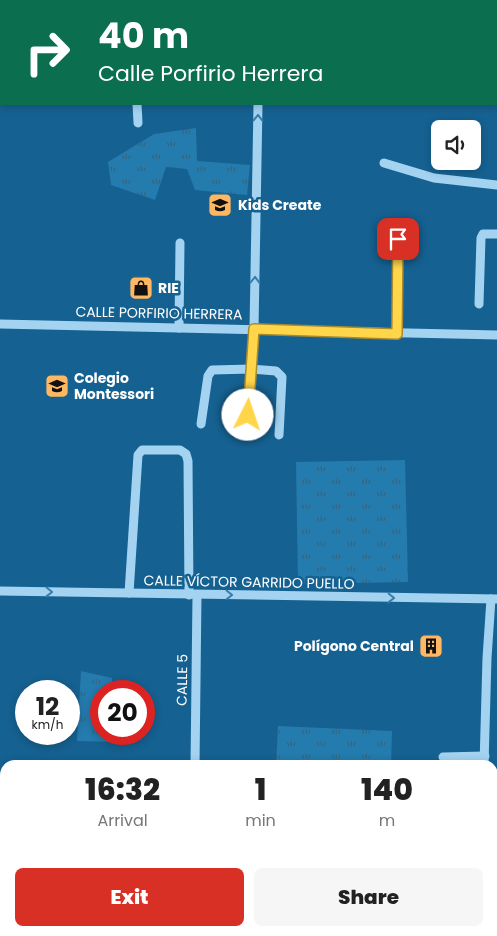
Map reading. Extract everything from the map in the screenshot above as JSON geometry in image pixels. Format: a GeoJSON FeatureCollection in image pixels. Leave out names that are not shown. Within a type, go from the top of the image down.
{"type":"FeatureCollection","features":[{"type":"Feature","properties":{"kind":"street"},"geometry":{"type":"LineString","coordinates":[[137,105],[138,123]]}},
{"type":"Feature","properties":{"kind":"street"},"geometry":{"type":"LineString","coordinates":[[247,430],[254,329],[258,105]]}},
{"type":"Feature","properties":{"kind":"street"},"geometry":{"type":"LineString","coordinates":[[384,163],[434,178],[497,185]]}},
{"type":"Feature","properties":{"kind":"street"},"geometry":{"type":"LineString","coordinates":[[479,304],[483,234],[497,234]]}},
{"type":"Feature","properties":{"kind":"street"},"geometry":{"type":"LineString","coordinates":[[397,334],[398,239]]}},
{"type":"Feature","properties":{"kind":"street"},"geometry":{"type":"LineString","coordinates":[[179,328],[180,243]]}},
{"type":"Feature","properties":{"kind":"street","name":"CALLE PORFIRIO HERRERA"},"geometry":{"type":"LineString","coordinates":[[0,324],[497,335]]}},
{"type":"Feature","properties":{"kind":"street"},"geometry":{"type":"LineString","coordinates":[[201,424],[208,376],[212,370],[252,369],[276,372],[282,377],[279,436]]}},
{"type":"Feature","properties":{"kind":"street","name":"CALLE 5"},"geometry":{"type":"LineString","coordinates":[[129,593],[138,454],[142,450],[180,450],[186,454],[188,461],[193,595],[195,760]]}},
{"type":"Feature","properties":{"kind":"street","name":"CALLE VÍCTOR GARRIDO PUELLO"},"geometry":{"type":"LineString","coordinates":[[0,590],[494,599]]}},
{"type":"Feature","properties":{"kind":"street"},"geometry":{"type":"LineString","coordinates":[[443,757],[484,760],[487,658],[494,599]]}},
{"type":"Feature","properties":{"kind":"green space"},"geometry":{"type":"Polygon","coordinates":[[[196,128],[197,161],[250,165],[247,195],[195,190],[187,169],[166,167],[155,200],[111,185],[108,162],[154,134],[196,128]]]}},
{"type":"Feature","properties":{"kind":"green space"},"geometry":{"type":"Polygon","coordinates":[[[405,460],[408,582],[298,584],[296,462],[405,460]]]}},
{"type":"Feature","properties":{"kind":"green space"},"geometry":{"type":"Polygon","coordinates":[[[81,671],[112,678],[112,680],[90,680],[90,741],[80,741],[81,671]]]}},
{"type":"Feature","properties":{"kind":"green space"},"geometry":{"type":"Polygon","coordinates":[[[278,726],[392,731],[391,760],[276,760],[278,726]]]}},
{"type":"Feature","properties":{"kind":"place","name":"Kids Create"},"geometry":{"type":"Point","coordinates":[220,205]}},
{"type":"Feature","properties":{"kind":"place","name":"RIE"},"geometry":{"type":"Point","coordinates":[141,288]}},
{"type":"Feature","properties":{"kind":"place","name":"Colegio Montessori"},"geometry":{"type":"Point","coordinates":[57,386]}},
{"type":"Feature","properties":{"kind":"place","name":"Polígono Central"},"geometry":{"type":"Point","coordinates":[431,646]}},
{"type":"Feature","properties":{"kind":"route"},"geometry":{"type":"LineString","coordinates":[[248,415],[254,329],[397,334],[398,239]]}}]}
